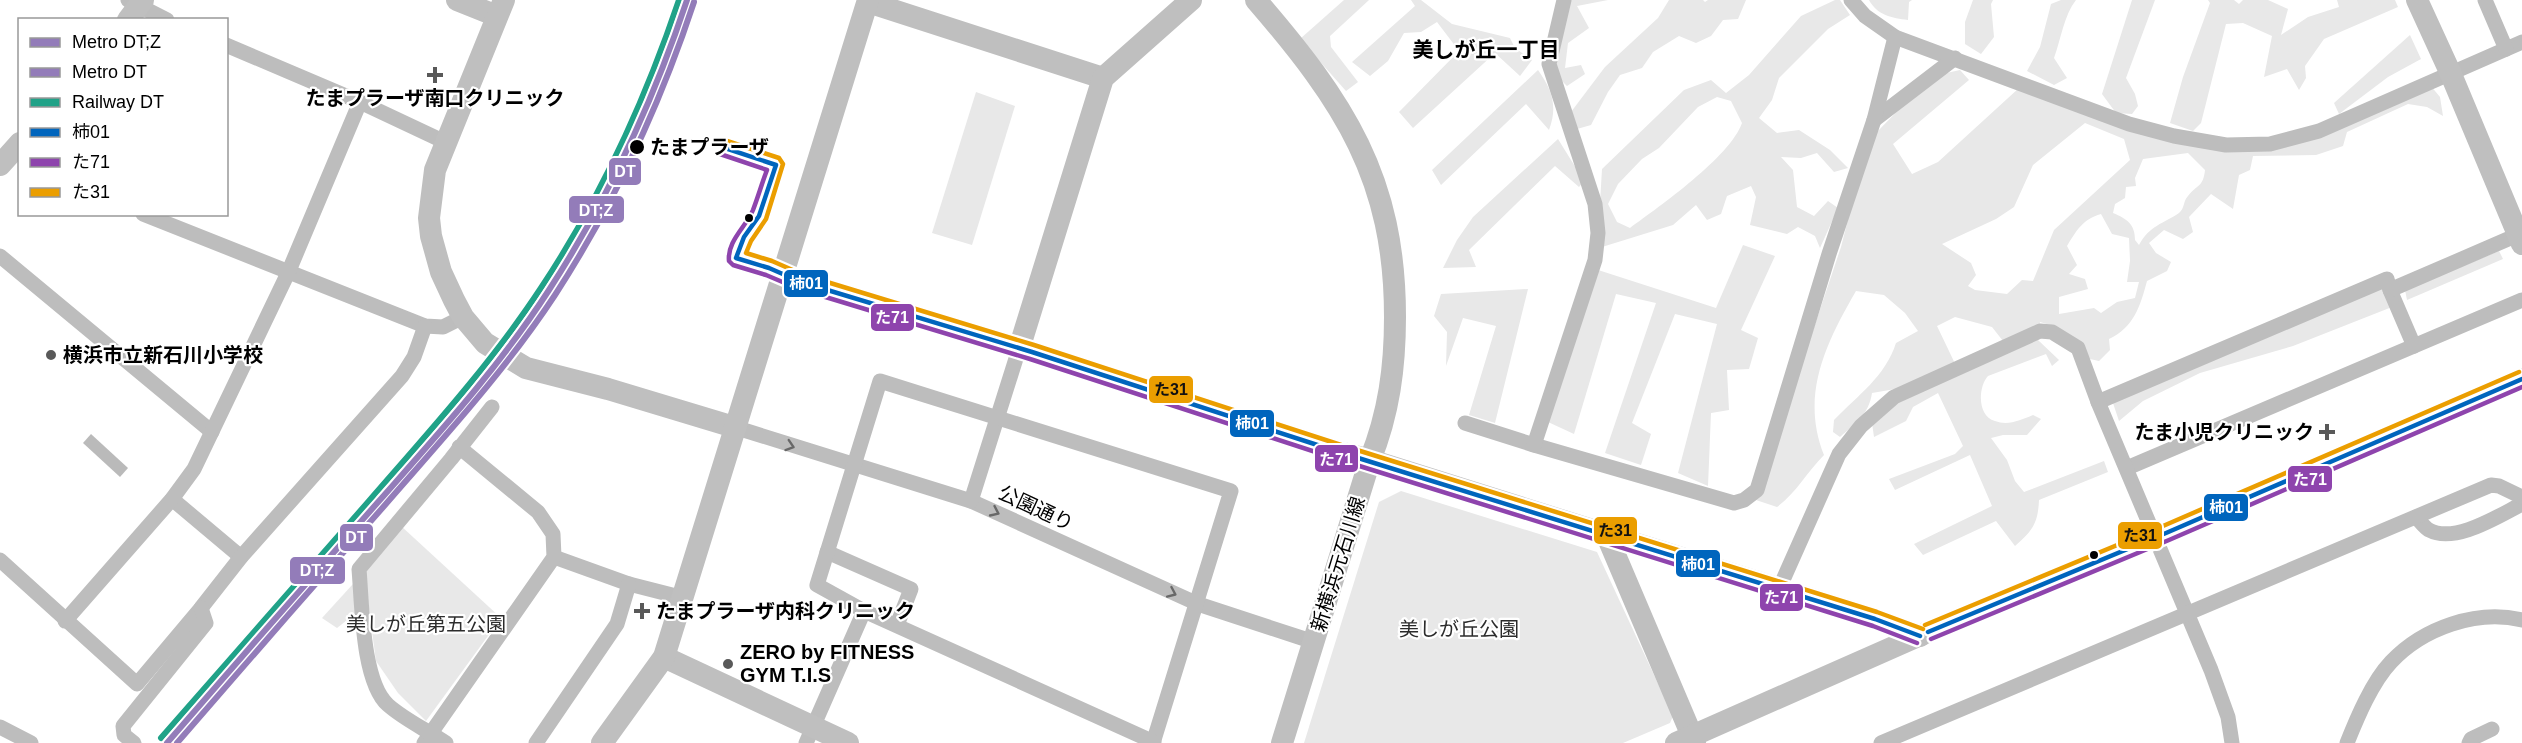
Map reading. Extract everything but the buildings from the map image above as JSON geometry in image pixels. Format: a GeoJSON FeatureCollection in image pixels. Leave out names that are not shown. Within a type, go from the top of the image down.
{"type":"FeatureCollection","features":[{"type":"Feature","properties":{"kind":"street"},"geometry":{"type":"LineString","coordinates":[[457,0],[500,8],[435,170],[429,218],[441,272],[463,317],[485,343],[526,368],[608,389],[734,427]]}},
{"type":"Feature","properties":{"kind":"street"},"geometry":{"type":"LineString","coordinates":[[971,501],[1103,78],[1191,0]]}},
{"type":"Feature","properties":{"kind":"street","name":"新横浜元石川線"},"geometry":{"type":"LineString","coordinates":[[1256,0],[1320,78],[1347,121],[1366,159],[1382,204],[1392,250],[1395,278],[1392,386],[1382,432],[1370,460],[1282,743]]}},
{"type":"Feature","properties":{"kind":"street"},"geometry":{"type":"LineString","coordinates":[[1534,445],[1595,260],[1598,233],[1595,204],[1549,64],[1563,0]]}},
{"type":"Feature","properties":{"kind":"street"},"geometry":{"type":"LineString","coordinates":[[1851,0],[1865,16],[1895,37],[2129,124],[2226,145],[2270,144],[2319,131],[2522,42]]}},
{"type":"Feature","properties":{"kind":"street"},"geometry":{"type":"LineString","coordinates":[[2390,290],[2521,237],[2417,0]]}},
{"type":"Feature","properties":{"kind":"street"},"geometry":{"type":"LineString","coordinates":[[2485,0],[2506,49]]}},
{"type":"Feature","properties":{"kind":"street"},"geometry":{"type":"LineString","coordinates":[[602,743],[663,657],[865,1],[1103,78]]}},
{"type":"Feature","properties":{"kind":"street"},"geometry":{"type":"LineString","coordinates":[[134,7],[162,18]]}},
{"type":"Feature","properties":{"kind":"street"},"geometry":{"type":"LineString","coordinates":[[1465,423],[1734,503],[1744,500],[1757,490],[1829,254],[1874,120],[1895,37]]}},
{"type":"Feature","properties":{"kind":"street"},"geometry":{"type":"LineString","coordinates":[[228,46],[360,102],[445,142]]}},
{"type":"Feature","properties":{"kind":"street"},"geometry":{"type":"LineString","coordinates":[[1874,120],[1955,58]]}},
{"type":"Feature","properties":{"kind":"street"},"geometry":{"type":"LineString","coordinates":[[65,621],[172,499],[194,469],[288,273],[360,102]]}},
{"type":"Feature","properties":{"kind":"street"},"geometry":{"type":"LineString","coordinates":[[148,216],[425,326],[443,327],[463,317]]}},
{"type":"Feature","properties":{"kind":"street"},"geometry":{"type":"LineString","coordinates":[[0,256],[212,432]]}},
{"type":"Feature","properties":{"kind":"street"},"geometry":{"type":"LineString","coordinates":[[783,273],[801,282],[1875,619],[1920,636]]}},
{"type":"Feature","properties":{"kind":"street"},"geometry":{"type":"LineString","coordinates":[[2098,402],[2386,279],[2414,346]]}},
{"type":"Feature","properties":{"kind":"street"},"geometry":{"type":"LineString","coordinates":[[2127,468],[2522,300]]}},
{"type":"Feature","properties":{"kind":"street"},"geometry":{"type":"LineString","coordinates":[[0,560],[137,684],[241,557],[402,376],[414,357],[425,326]]}},
{"type":"Feature","properties":{"kind":"street"},"geometry":{"type":"LineString","coordinates":[[1779,589],[1839,454],[1862,426],[1894,397],[2040,331],[2052,332],[2078,348],[2098,402],[2157,537],[2228,717],[2232,743]]}},
{"type":"Feature","properties":{"kind":"street"},"geometry":{"type":"LineString","coordinates":[[1607,536],[1688,741],[1920,636],[2157,537],[2522,379]]}},
{"type":"Feature","properties":{"kind":"street"},"geometry":{"type":"LineString","coordinates":[[880,381],[996,418],[1231,491],[1153,743],[864,611],[817,585],[880,381]]}},
{"type":"Feature","properties":{"kind":"street"},"geometry":{"type":"LineString","coordinates":[[446,743],[428,738],[387,705],[375,690],[369,669],[359,568],[492,407]]}},
{"type":"Feature","properties":{"kind":"street","name":"公園通り"},"geometry":{"type":"LineString","coordinates":[[734,427],[971,501],[1197,604],[1314,642]]}},
{"type":"Feature","properties":{"kind":"street"},"geometry":{"type":"LineString","coordinates":[[428,738],[554,558],[553,534],[538,512],[459,447]]}},
{"type":"Feature","properties":{"kind":"street"},"geometry":{"type":"LineString","coordinates":[[1881,743],[1910,737],[2187,614],[2491,485],[2499,486],[2522,497]]}},
{"type":"Feature","properties":{"kind":"street"},"geometry":{"type":"LineString","coordinates":[[172,499],[241,557]]}},
{"type":"Feature","properties":{"kind":"street"},"geometry":{"type":"LineString","coordinates":[[2416,517],[2427,530],[2444,535],[2458,534],[2522,504]]}},
{"type":"Feature","properties":{"kind":"street"},"geometry":{"type":"LineString","coordinates":[[827,552],[911,589],[897,625]]}},
{"type":"Feature","properties":{"kind":"street"},"geometry":{"type":"LineString","coordinates":[[554,558],[629,584],[681,597]]}},
{"type":"Feature","properties":{"kind":"street"},"geometry":{"type":"LineString","coordinates":[[536,743],[617,624],[629,584]]}},
{"type":"Feature","properties":{"kind":"street"},"geometry":{"type":"LineString","coordinates":[[133,742],[124,735],[123,726],[206,623],[201,608]]}},
{"type":"Feature","properties":{"kind":"street"},"geometry":{"type":"LineString","coordinates":[[809,735],[864,611]]}},
{"type":"Feature","properties":{"kind":"street"},"geometry":{"type":"LineString","coordinates":[[2347,743],[2359,712],[2391,663],[2416,642],[2446,625],[2474,618],[2506,616],[2522,620]]}},
{"type":"Feature","properties":{"kind":"street"},"geometry":{"type":"LineString","coordinates":[[663,657],[809,735],[848,743]]}},
{"type":"Feature","properties":{"kind":"street"},"geometry":{"type":"LineString","coordinates":[[0,727],[31,743]]}},
{"type":"Feature","properties":{"kind":"street"},"geometry":{"type":"LineString","coordinates":[[2469,743],[2471,739],[2493,729]]}},
{"type":"Feature","properties":{"kind":"green space"},"geometry":{"type":"Polygon","coordinates":[[[1344,0],[1369,0],[1330,36],[1331,47],[1358,82],[1346,91],[1300,39],[1344,0]]]}},
{"type":"Feature","properties":{"kind":"green space"},"geometry":{"type":"Polygon","coordinates":[[[1411,0],[1421,0],[1452,24],[1510,38],[1515,48],[1532,60],[1520,76],[1495,53],[1413,128],[1399,112],[1459,51],[1437,22],[1421,32],[1404,33],[1388,61],[1370,76],[1352,62],[1415,6],[1411,0]]]}},
{"type":"Feature","properties":{"kind":"green space"},"geometry":{"type":"Polygon","coordinates":[[[1568,0],[1608,0],[1577,6],[1589,28],[1568,43],[1565,68],[1581,65],[1585,74],[1567,86],[1558,77],[1555,47],[1568,0]]]}},
{"type":"Feature","properties":{"kind":"green space"},"geometry":{"type":"Polygon","coordinates":[[[1669,0],[1703,0],[1705,2],[1708,0],[1746,0],[1738,19],[1723,20],[1711,36],[1696,43],[1679,36],[1653,52],[1642,68],[1620,75],[1608,92],[1591,125],[1577,129],[1571,112],[1605,67],[1658,18],[1669,0]]]}},
{"type":"Feature","properties":{"kind":"green space"},"geometry":{"type":"Polygon","coordinates":[[[1835,0],[1840,0],[1850,15],[1828,29],[1779,78],[1772,100],[1759,118],[1777,133],[1799,130],[1830,150],[1848,168],[1834,172],[1817,153],[1801,158],[1781,157],[1793,170],[1797,207],[1814,216],[1828,201],[1838,208],[1820,248],[1815,236],[1798,227],[1787,234],[1750,225],[1756,197],[1751,186],[1727,196],[1721,214],[1707,220],[1696,205],[1673,225],[1602,247],[1600,203],[1602,169],[1684,90],[1711,80],[1726,93],[1749,75],[1801,16],[1835,0]],[[1717,97],[1698,107],[1659,148],[1642,159],[1618,184],[1608,204],[1617,222],[1630,228],[1693,180],[1724,151],[1742,123],[1731,101],[1717,97]]]}},
{"type":"Feature","properties":{"kind":"green space"},"geometry":{"type":"Polygon","coordinates":[[[1869,0],[1912,0],[1909,2],[1908,20],[1891,17],[1881,12],[1869,0]]]}},
{"type":"Feature","properties":{"kind":"green space"},"geometry":{"type":"Polygon","coordinates":[[[1973,0],[1993,0],[1991,4],[1994,37],[1981,54],[1965,44],[1965,22],[1973,0]]]}},
{"type":"Feature","properties":{"kind":"green space"},"geometry":{"type":"Polygon","coordinates":[[[2061,0],[2076,0],[2066,20],[2054,58],[2067,78],[2054,85],[2027,71],[2040,47],[2051,4],[2061,0]]]}},
{"type":"Feature","properties":{"kind":"green space"},"geometry":{"type":"Polygon","coordinates":[[[2132,0],[2155,0],[2126,78],[2135,94],[2138,106],[2132,114],[2116,113],[2102,94],[2132,0]]]}},
{"type":"Feature","properties":{"kind":"green space"},"geometry":{"type":"Polygon","coordinates":[[[2208,0],[2234,0],[2239,4],[2243,0],[2268,0],[2288,9],[2281,35],[2308,17],[2339,7],[2337,0],[2395,0],[2398,7],[2324,39],[2305,66],[2306,78],[2299,90],[2287,69],[2264,77],[2272,36],[2243,23],[2226,24],[2201,123],[2193,131],[2170,123],[2183,77],[2210,3],[2208,0]]]}},
{"type":"Feature","properties":{"kind":"green space"},"geometry":{"type":"Polygon","coordinates":[[[2410,35],[2421,59],[2388,77],[2339,114],[2334,103],[2410,35]]]}},
{"type":"Feature","properties":{"kind":"green space"},"geometry":{"type":"Polygon","coordinates":[[[1538,70],[1552,98],[1553,113],[1549,130],[1526,104],[1441,185],[1432,170],[1538,70]]]}},
{"type":"Feature","properties":{"kind":"green space"},"geometry":{"type":"Polygon","coordinates":[[[1960,70],[1969,80],[1893,144],[1912,174],[1938,162],[2019,88],[2155,137],[2302,139],[2430,85],[2440,97],[2443,116],[2427,107],[2408,104],[2347,132],[2343,146],[2316,155],[2253,156],[2250,170],[2239,175],[2233,209],[2211,194],[2189,217],[2193,232],[2183,239],[2164,230],[2149,243],[2156,253],[2171,262],[2167,271],[2147,281],[2135,315],[2124,329],[2109,339],[2110,350],[2099,361],[2090,359],[2074,339],[2064,331],[2040,322],[2038,340],[2059,360],[2052,366],[2046,354],[1988,376],[1982,387],[1981,401],[1985,413],[1995,421],[2010,423],[2033,415],[2041,419],[2027,435],[2003,435],[1991,438],[2007,460],[2015,481],[2024,492],[2104,461],[2108,472],[2039,500],[2033,526],[2015,546],[1996,521],[1923,555],[1914,544],[1992,506],[1970,455],[1895,490],[1889,479],[1955,454],[1963,446],[1938,393],[1913,407],[1906,421],[1874,437],[1872,423],[1901,388],[1872,393],[1865,413],[1856,423],[1840,437],[1833,432],[1834,420],[1878,376],[1896,343],[1918,331],[1905,313],[1884,295],[1856,291],[1826,350],[1816,390],[1815,411],[1817,433],[1824,455],[1777,507],[1756,500],[1841,247],[1860,173],[1875,134],[1915,93],[1942,74],[1960,70]],[[2085,123],[2033,165],[2014,207],[1996,219],[1942,244],[1971,263],[1976,275],[1968,286],[1975,290],[2007,294],[2022,280],[2033,281],[2054,230],[2130,160],[2124,139],[2085,123]],[[2188,153],[2143,159],[2135,178],[2136,186],[2126,187],[2125,198],[2115,204],[2113,213],[2129,223],[2139,245],[2152,229],[2181,211],[2186,198],[2201,183],[2205,170],[2188,153]],[[2101,214],[2081,226],[2067,246],[2077,265],[2069,274],[2085,279],[2088,289],[2059,297],[2059,314],[2094,308],[2101,313],[2117,302],[2135,298],[2139,282],[2127,282],[2130,261],[2129,238],[2112,234],[2101,214]],[[1955,317],[1937,326],[1960,374],[2010,350],[1992,327],[1955,317]]]}},
{"type":"Feature","properties":{"kind":"green space"},"geometry":{"type":"Polygon","coordinates":[[[976,92],[1015,106],[972,245],[932,233],[976,92]]]}},
{"type":"Feature","properties":{"kind":"green space"},"geometry":{"type":"Polygon","coordinates":[[[1558,139],[1584,181],[1579,187],[1555,166],[1469,250],[1476,267],[1443,268],[1457,240],[1473,217],[1558,139]]]}},
{"type":"Feature","properties":{"kind":"green space"},"geometry":{"type":"Polygon","coordinates":[[[1743,245],[1775,256],[1741,330],[1758,338],[1749,369],[1727,370],[1729,410],[1711,413],[1708,486],[1678,473],[1717,324],[1675,314],[1632,423],[1651,434],[1641,465],[1605,453],[1656,303],[1616,294],[1574,434],[1548,422],[1595,269],[1716,308],[1743,245]]]}},
{"type":"Feature","properties":{"kind":"green space"},"geometry":{"type":"Polygon","coordinates":[[[2499,251],[2503,259],[2407,300],[2405,290],[2499,251]]]}},
{"type":"Feature","properties":{"kind":"green space"},"geometry":{"type":"Polygon","coordinates":[[[2383,284],[2392,307],[2293,346],[2200,373],[2143,401],[2119,421],[2112,400],[2383,284]]]}},
{"type":"Feature","properties":{"kind":"green space"},"geometry":{"type":"Polygon","coordinates":[[[1528,289],[1495,423],[1469,415],[1496,326],[1463,318],[1446,366],[1447,332],[1434,316],[1441,294],[1528,289]]]}},
{"type":"Feature","properties":{"kind":"green space","name":"美しが丘公園"},"geometry":{"type":"Polygon","coordinates":[[[1401,491],[1597,552],[1673,716],[1670,723],[1623,743],[1304,743],[1379,502],[1401,491]]]}},
{"type":"Feature","properties":{"kind":"green space","name":"美しが丘第五公園"},"geometry":{"type":"Polygon","coordinates":[[[401,526],[501,618],[426,721],[398,693],[376,661],[365,579],[367,568],[401,526]]]}},
{"type":"Feature","properties":{"kind":"green space"},"geometry":{"type":"Polygon","coordinates":[[[353,584],[356,613],[337,628],[322,618],[353,584]]]}},
{"type":"Feature","properties":{"kind":"shaded area"},"geometry":{"type":"Polygon","coordinates":[[[91,434],[128,468],[120,477],[83,443],[91,434]]]}},
{"type":"Feature","properties":{"kind":"metro line","name":"DT;Z"},"geometry":{"type":"LineString","coordinates":[[167,743],[446,424],[530,318],[570,256],[610,185],[644,113],[687,0]]}},
{"type":"Feature","properties":{"kind":"metro line","name":"DT"},"geometry":{"type":"LineString","coordinates":[[177,743],[452,429],[536,323],[577,261],[634,153],[651,116],[694,2]]}},
{"type":"Feature","properties":{"kind":"rail line","name":"DT"},"geometry":{"type":"LineString","coordinates":[[161,738],[437,423],[522,316],[583,220],[602,184],[636,112],[679,0]]}},
{"type":"Feature","properties":{"kind":"transit line","name":"た31"},"geometry":{"type":"LineString","coordinates":[[724,140],[779,158],[783,164],[766,219],[746,253],[804,275],[1034,345],[1341,445],[1877,612],[1923,629]]}},
{"type":"Feature","properties":{"kind":"transit line","name":"柿01"},"geometry":{"type":"LineString","coordinates":[[722,147],[776,165],[759,216],[744,237],[736,258],[769,268],[801,282],[1032,352],[1339,452],[1875,619],[1920,636]]}},
{"type":"Feature","properties":{"kind":"transit line","name":"た71"},"geometry":{"type":"LineString","coordinates":[[720,154],[767,170],[753,210],[731,247],[729,261],[733,265],[766,275],[799,289],[1030,359],[1337,459],[1873,626],[1917,643]]}},
{"type":"Feature","properties":{"kind":"transit line","name":"た31"},"geometry":{"type":"LineString","coordinates":[[1925,625],[2163,526],[2519,372]]}},
{"type":"Feature","properties":{"kind":"transit line","name":"柿01"},"geometry":{"type":"LineString","coordinates":[[1928,632],[2166,533],[2522,379]]}},
{"type":"Feature","properties":{"kind":"transit line","name":"た71"},"geometry":{"type":"LineString","coordinates":[[1931,639],[2169,540],[2522,387]]}},
{"type":"Feature","properties":{"kind":"place","name":"たまプラーザ南口クリニック"},"geometry":{"type":"Point","coordinates":[435,75]}},
{"type":"Feature","properties":{"kind":"place","name":"たまプラーザ"},"geometry":{"type":"Point","coordinates":[637,147]}},
{"type":"Feature","properties":{"kind":"place","name":"横浜市立新石川小学校"},"geometry":{"type":"Point","coordinates":[51,355]}},
{"type":"Feature","properties":{"kind":"place","name":"たま小児クリニック"},"geometry":{"type":"Point","coordinates":[2327,432]}},
{"type":"Feature","properties":{"kind":"place","name":"たまプラーザ内科クリニック"},"geometry":{"type":"Point","coordinates":[642,611]}},
{"type":"Feature","properties":{"kind":"place","name":"ZERO by FITNESS GYM T.I.S"},"geometry":{"type":"Point","coordinates":[728,664]}},
{"type":"Feature","properties":{"kind":"district","name":"美しが丘一丁目"},"geometry":{"type":"Point","coordinates":[1486,49]}}]}
